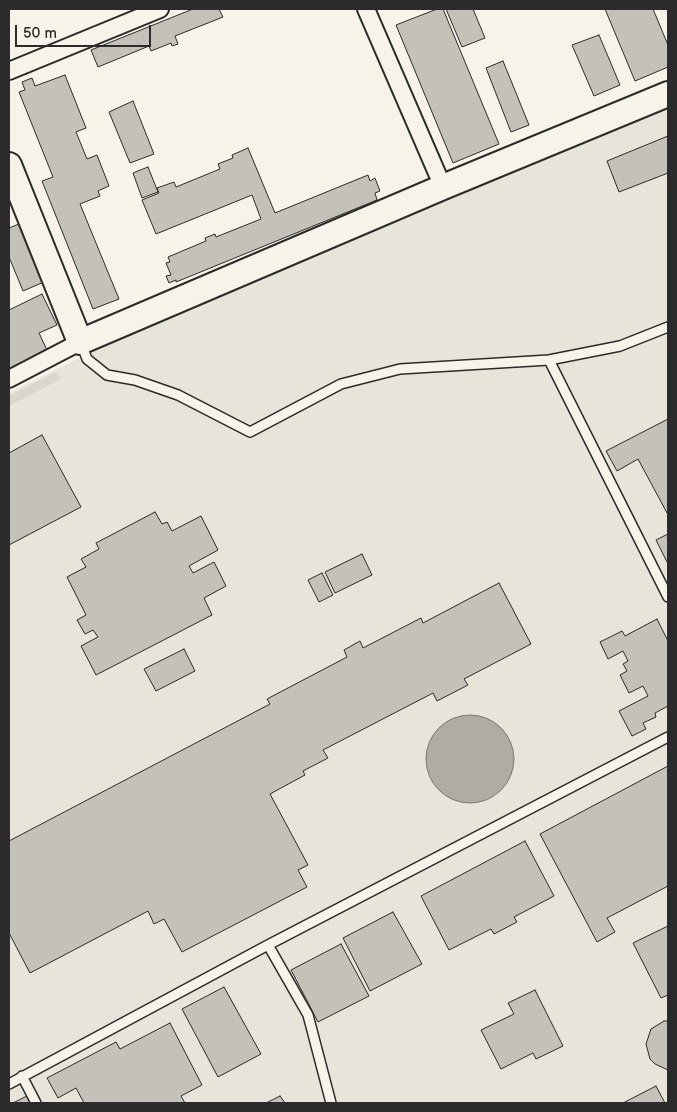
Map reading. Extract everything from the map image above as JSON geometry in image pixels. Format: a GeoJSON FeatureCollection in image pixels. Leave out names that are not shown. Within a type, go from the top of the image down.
{"type":"FeatureCollection","features":[{"type":"Feature","properties":{"kind":"street"},"geometry":{"type":"LineString","coordinates":[[9,71],[160,9]]}},
{"type":"Feature","properties":{"kind":"street"},"geometry":{"type":"LineString","coordinates":[[366,9],[443,186]]}},
{"type":"Feature","properties":{"kind":"street"},"geometry":{"type":"LineString","coordinates":[[9,379],[80,342],[443,186],[668,94]]}},
{"type":"Feature","properties":{"kind":"street"},"geometry":{"type":"LineString","coordinates":[[9,165],[80,342]]}},
{"type":"Feature","properties":{"kind":"lane"},"geometry":{"type":"LineString","coordinates":[[80,342],[87,359],[107,375],[135,380],[178,395],[250,432],[341,384],[400,369],[548,360],[620,346],[668,327]]}},
{"type":"Feature","properties":{"kind":"lane"},"geometry":{"type":"LineString","coordinates":[[548,360],[668,597]]}},
{"type":"Feature","properties":{"kind":"lane"},"geometry":{"type":"LineString","coordinates":[[9,1084],[268,945],[668,737]]}},
{"type":"Feature","properties":{"kind":"lane"},"geometry":{"type":"LineString","coordinates":[[268,945],[308,1015],[330,1103]]}},
{"type":"Feature","properties":{"kind":"lane"},"geometry":{"type":"LineString","coordinates":[[22,1076],[36,1103]]}},
{"type":"Feature","properties":{"kind":"shaded area"},"geometry":{"type":"Polygon","coordinates":[[[668,105],[668,1103],[9,1103],[9,393],[95,350],[439,199],[668,105]]]}},
{"type":"Feature","properties":{"kind":"shaded area"},"geometry":{"type":"Polygon","coordinates":[[[56,372],[61,379],[9,406],[9,396],[56,372]]]}},
{"type":"Feature","properties":{"kind":"shaded area"},"geometry":{"type":"Polygon","coordinates":[[[470,715],[487,718],[495,722],[507,734],[511,742],[514,759],[511,776],[507,784],[495,796],[487,800],[470,803],[453,800],[445,796],[433,784],[429,776],[426,759],[429,742],[433,734],[445,722],[453,718],[470,715]]]}},
{"type":"Feature","properties":{"kind":"building"},"geometry":{"type":"Polygon","coordinates":[[[193,9],[219,9],[223,17],[175,36],[178,44],[172,46],[171,43],[151,51],[149,46],[98,67],[91,50],[193,9]]]}},
{"type":"Feature","properties":{"kind":"building"},"geometry":{"type":"Polygon","coordinates":[[[437,9],[443,9],[499,144],[453,163],[396,25],[437,9]]]}},
{"type":"Feature","properties":{"kind":"building"},"geometry":{"type":"Polygon","coordinates":[[[446,9],[473,9],[485,38],[462,47],[446,9]]]}},
{"type":"Feature","properties":{"kind":"building"},"geometry":{"type":"Polygon","coordinates":[[[605,9],[653,9],[668,45],[668,67],[635,81],[605,9]]]}},
{"type":"Feature","properties":{"kind":"building"},"geometry":{"type":"Polygon","coordinates":[[[599,35],[620,85],[594,96],[572,45],[599,35]]]}},
{"type":"Feature","properties":{"kind":"building"},"geometry":{"type":"Polygon","coordinates":[[[503,61],[529,125],[511,132],[486,68],[503,61]]]}},
{"type":"Feature","properties":{"kind":"building"},"geometry":{"type":"Polygon","coordinates":[[[65,75],[86,128],[76,132],[87,159],[97,155],[109,186],[98,191],[100,196],[80,204],[119,299],[93,309],[42,181],[53,177],[19,92],[25,90],[22,82],[32,78],[35,86],[65,75]]]}},
{"type":"Feature","properties":{"kind":"building"},"geometry":{"type":"Polygon","coordinates":[[[133,101],[154,154],[130,163],[109,112],[133,101]]]}},
{"type":"Feature","properties":{"kind":"building"},"geometry":{"type":"Polygon","coordinates":[[[668,136],[668,173],[619,192],[607,161],[668,136]]]}},
{"type":"Feature","properties":{"kind":"building"},"geometry":{"type":"Polygon","coordinates":[[[248,148],[275,213],[368,175],[370,181],[375,178],[380,191],[375,193],[377,200],[176,282],[176,280],[169,283],[166,276],[171,275],[166,263],[170,262],[168,257],[206,241],[205,238],[215,234],[216,237],[261,219],[252,195],[156,234],[142,200],[159,193],[157,188],[174,182],[176,187],[220,169],[218,164],[233,158],[232,155],[248,148]]]}},
{"type":"Feature","properties":{"kind":"building"},"geometry":{"type":"Polygon","coordinates":[[[148,167],[158,192],[142,198],[133,173],[148,167]]]}},
{"type":"Feature","properties":{"kind":"building"},"geometry":{"type":"Polygon","coordinates":[[[19,224],[44,282],[23,291],[9,257],[9,228],[19,224]]]}},
{"type":"Feature","properties":{"kind":"building"},"geometry":{"type":"Polygon","coordinates":[[[42,294],[57,325],[39,333],[47,350],[9,369],[9,310],[42,294]]]}},
{"type":"Feature","properties":{"kind":"building"},"geometry":{"type":"Polygon","coordinates":[[[668,419],[667,513],[638,459],[617,471],[606,451],[668,419]]]}},
{"type":"Feature","properties":{"kind":"building"},"geometry":{"type":"Polygon","coordinates":[[[42,435],[81,507],[9,545],[9,453],[42,435]]]}},
{"type":"Feature","properties":{"kind":"building"},"geometry":{"type":"Polygon","coordinates":[[[155,512],[162,524],[167,522],[172,531],[201,516],[218,550],[189,566],[193,573],[214,562],[226,586],[204,598],[212,615],[96,675],[81,646],[98,637],[93,630],[85,634],[77,620],[86,615],[67,577],[86,567],[81,559],[99,549],[96,543],[155,512]]]}},
{"type":"Feature","properties":{"kind":"building"},"geometry":{"type":"Polygon","coordinates":[[[668,534],[668,564],[656,540],[668,534]]]}},
{"type":"Feature","properties":{"kind":"building"},"geometry":{"type":"Polygon","coordinates":[[[362,554],[372,575],[335,593],[325,572],[362,554]]]}},
{"type":"Feature","properties":{"kind":"building"},"geometry":{"type":"Polygon","coordinates":[[[322,573],[333,595],[319,602],[308,580],[322,573]]]}},
{"type":"Feature","properties":{"kind":"building"},"geometry":{"type":"Polygon","coordinates":[[[499,583],[531,644],[464,679],[468,685],[437,701],[433,693],[323,750],[328,758],[303,771],[305,775],[270,794],[308,865],[298,870],[307,887],[182,952],[164,919],[154,924],[148,911],[30,973],[9,933],[9,841],[270,704],[267,699],[347,657],[344,650],[360,641],[363,648],[421,618],[423,623],[499,583]]]}},
{"type":"Feature","properties":{"kind":"building"},"geometry":{"type":"Polygon","coordinates":[[[657,619],[668,641],[668,706],[655,713],[656,717],[643,723],[646,729],[632,736],[619,711],[648,696],[643,686],[629,693],[620,675],[627,671],[623,664],[628,661],[623,651],[608,659],[600,642],[622,631],[625,636],[657,619]]]}},
{"type":"Feature","properties":{"kind":"building"},"geometry":{"type":"Polygon","coordinates":[[[184,649],[195,671],[156,691],[144,669],[184,649]]]}},
{"type":"Feature","properties":{"kind":"building"},"geometry":{"type":"Polygon","coordinates":[[[668,766],[668,886],[607,918],[615,932],[597,942],[540,834],[668,766]]]}},
{"type":"Feature","properties":{"kind":"building"},"geometry":{"type":"Polygon","coordinates":[[[525,841],[554,896],[514,917],[517,922],[494,934],[491,929],[449,950],[421,896],[525,841]]]}},
{"type":"Feature","properties":{"kind":"building"},"geometry":{"type":"Polygon","coordinates":[[[393,912],[422,964],[370,991],[343,938],[393,912]]]}},
{"type":"Feature","properties":{"kind":"building"},"geometry":{"type":"Polygon","coordinates":[[[668,926],[668,995],[661,998],[633,943],[668,926]]]}},
{"type":"Feature","properties":{"kind":"building"},"geometry":{"type":"Polygon","coordinates":[[[341,944],[369,996],[318,1022],[291,970],[341,944]]]}},
{"type":"Feature","properties":{"kind":"building"},"geometry":{"type":"Polygon","coordinates":[[[224,987],[261,1054],[218,1077],[182,1009],[224,987]]]}},
{"type":"Feature","properties":{"kind":"building"},"geometry":{"type":"Polygon","coordinates":[[[535,990],[563,1046],[536,1059],[533,1053],[501,1069],[481,1030],[514,1014],[508,1003],[535,990]]]}},
{"type":"Feature","properties":{"kind":"building"},"geometry":{"type":"Polygon","coordinates":[[[664,1021],[668,1021],[668,1070],[655,1064],[650,1059],[646,1044],[651,1029],[664,1021]]]}},
{"type":"Feature","properties":{"kind":"building"},"geometry":{"type":"Polygon","coordinates":[[[170,1023],[202,1085],[181,1096],[185,1103],[84,1103],[76,1088],[58,1098],[47,1078],[116,1042],[120,1049],[170,1023]]]}},
{"type":"Feature","properties":{"kind":"building"},"geometry":{"type":"Polygon","coordinates":[[[656,1086],[665,1103],[623,1103],[656,1086]]]}},
{"type":"Feature","properties":{"kind":"building"},"geometry":{"type":"Polygon","coordinates":[[[27,1096],[30,1103],[13,1103],[27,1096]]]}},
{"type":"Feature","properties":{"kind":"building"},"geometry":{"type":"Polygon","coordinates":[[[280,1096],[285,1103],[266,1103],[280,1096]]]}}]}
